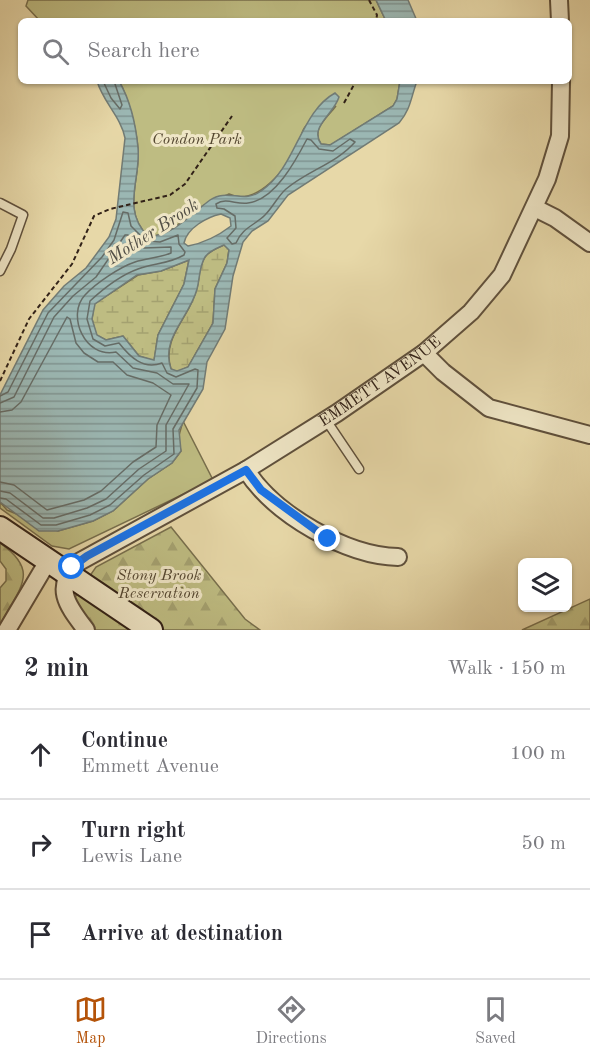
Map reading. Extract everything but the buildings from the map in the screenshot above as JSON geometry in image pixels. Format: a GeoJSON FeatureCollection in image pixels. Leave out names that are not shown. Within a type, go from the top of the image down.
{"type":"FeatureCollection","features":[{"type":"Feature","properties":{"kind":"main road"},"geometry":{"type":"LineString","coordinates":[[0,528],[151,630]]}},
{"type":"Feature","properties":{"kind":"street"},"geometry":{"type":"LineString","coordinates":[[559,0],[560,18]]}},
{"type":"Feature","properties":{"kind":"street","name":"EMMETT AVENUE"},"geometry":{"type":"LineString","coordinates":[[68,574],[87,556],[246,470],[326,420],[424,353],[449,333],[491,291],[502,275],[535,208],[558,147],[562,116],[561,84]]}},
{"type":"Feature","properties":{"kind":"street"},"geometry":{"type":"LineString","coordinates":[[535,208],[555,218],[590,243]]}},
{"type":"Feature","properties":{"kind":"street"},"geometry":{"type":"LineString","coordinates":[[424,353],[443,372],[489,408],[590,435]]}},
{"type":"Feature","properties":{"kind":"street"},"geometry":{"type":"LineString","coordinates":[[246,470],[261,490],[320,535],[373,555],[398,557]]}},
{"type":"Feature","properties":{"kind":"street"},"geometry":{"type":"LineString","coordinates":[[7,630],[48,561]]}},
{"type":"Feature","properties":{"kind":"street"},"geometry":{"type":"LineString","coordinates":[[68,574],[63,584],[65,596],[86,630]]}},
{"type":"Feature","properties":{"kind":"lane"},"geometry":{"type":"LineString","coordinates":[[0,203],[23,214],[11,249],[0,271]]}},
{"type":"Feature","properties":{"kind":"lane"},"geometry":{"type":"LineString","coordinates":[[326,420],[359,469]]}},
{"type":"Feature","properties":{"kind":"path"},"geometry":{"type":"LineString","coordinates":[[369,0],[376,18]]}},
{"type":"Feature","properties":{"kind":"path"},"geometry":{"type":"LineString","coordinates":[[344,103],[354,84]]}},
{"type":"Feature","properties":{"kind":"path"},"geometry":{"type":"LineString","coordinates":[[0,381],[29,319],[72,264],[94,216],[110,209],[170,195],[185,184],[232,116]]}},
{"type":"Feature","properties":{"kind":"green space"},"geometry":{"type":"Polygon","coordinates":[[[28,0],[376,0],[385,18],[37,18],[26,6],[28,0]]]}},
{"type":"Feature","properties":{"kind":"green space","name":"Condon Park"},"geometry":{"type":"Polygon","coordinates":[[[121,84],[400,84],[397,99],[393,106],[331,145],[321,144],[318,134],[321,124],[336,106],[319,115],[307,124],[287,164],[270,183],[250,195],[240,197],[229,194],[209,202],[169,231],[156,236],[148,236],[135,216],[134,194],[138,148],[134,122],[121,84]]]}},
{"type":"Feature","properties":{"kind":"green space"},"geometry":{"type":"Polygon","coordinates":[[[224,245],[229,249],[227,263],[215,289],[213,323],[188,367],[177,372],[171,369],[169,358],[173,337],[193,299],[205,257],[224,245]]]}},
{"type":"Feature","properties":{"kind":"green space"},"geometry":{"type":"Polygon","coordinates":[[[189,260],[184,284],[158,335],[154,361],[139,356],[123,336],[106,340],[96,335],[92,319],[94,304],[138,275],[161,271],[189,260]]]}},
{"type":"Feature","properties":{"kind":"green space"},"geometry":{"type":"Polygon","coordinates":[[[183,421],[213,480],[69,549],[52,546],[0,508],[0,502],[7,510],[58,531],[93,521],[113,511],[148,479],[172,463],[181,451],[178,439],[183,421]]]}},
{"type":"Feature","properties":{"kind":"green space","name":"Stony Brook Reservation"},"geometry":{"type":"Polygon","coordinates":[[[171,527],[245,619],[260,630],[93,630],[73,600],[96,567],[171,527]]]}},
{"type":"Feature","properties":{"kind":"green space"},"geometry":{"type":"Polygon","coordinates":[[[0,543],[13,553],[23,572],[19,591],[0,625],[0,588],[6,581],[6,569],[0,561],[0,543]]]}},
{"type":"Feature","properties":{"kind":"green space"},"geometry":{"type":"Polygon","coordinates":[[[590,599],[590,630],[522,630],[561,612],[572,612],[572,607],[590,599]]]}},
{"type":"Feature","properties":{"kind":"water"},"geometry":{"type":"Polygon","coordinates":[[[376,0],[408,0],[416,18],[385,18],[376,0]]]}},
{"type":"Feature","properties":{"kind":"water"},"geometry":{"type":"Polygon","coordinates":[[[98,84],[121,84],[129,105],[138,148],[134,194],[135,216],[148,236],[173,229],[216,197],[248,196],[261,191],[282,169],[314,113],[335,93],[339,97],[318,132],[321,144],[330,145],[393,106],[397,99],[400,84],[416,84],[408,108],[399,123],[288,195],[268,221],[252,231],[243,242],[233,276],[225,329],[207,362],[203,389],[179,430],[181,451],[172,463],[148,479],[113,511],[93,521],[58,531],[39,531],[0,502],[0,395],[43,310],[64,286],[86,268],[109,237],[116,219],[125,138],[120,123],[98,84]],[[221,214],[198,224],[189,233],[184,243],[188,246],[216,236],[231,226],[230,218],[221,214]],[[224,245],[209,253],[203,261],[197,289],[169,347],[171,369],[177,371],[188,367],[213,323],[215,289],[227,263],[229,250],[224,245]],[[189,260],[161,271],[137,275],[95,304],[92,319],[97,335],[106,340],[123,336],[139,356],[154,360],[158,335],[184,284],[189,260]]]}},
{"type":"Feature","properties":{"kind":"route"},"geometry":{"type":"LineString","coordinates":[[72,567],[87,556],[246,470],[261,490],[328,539]]}},
{"type":"Feature","properties":{"kind":"water label","name":"Mother Brook"},"geometry":{"type":"Point","coordinates":[153,232]}}]}
